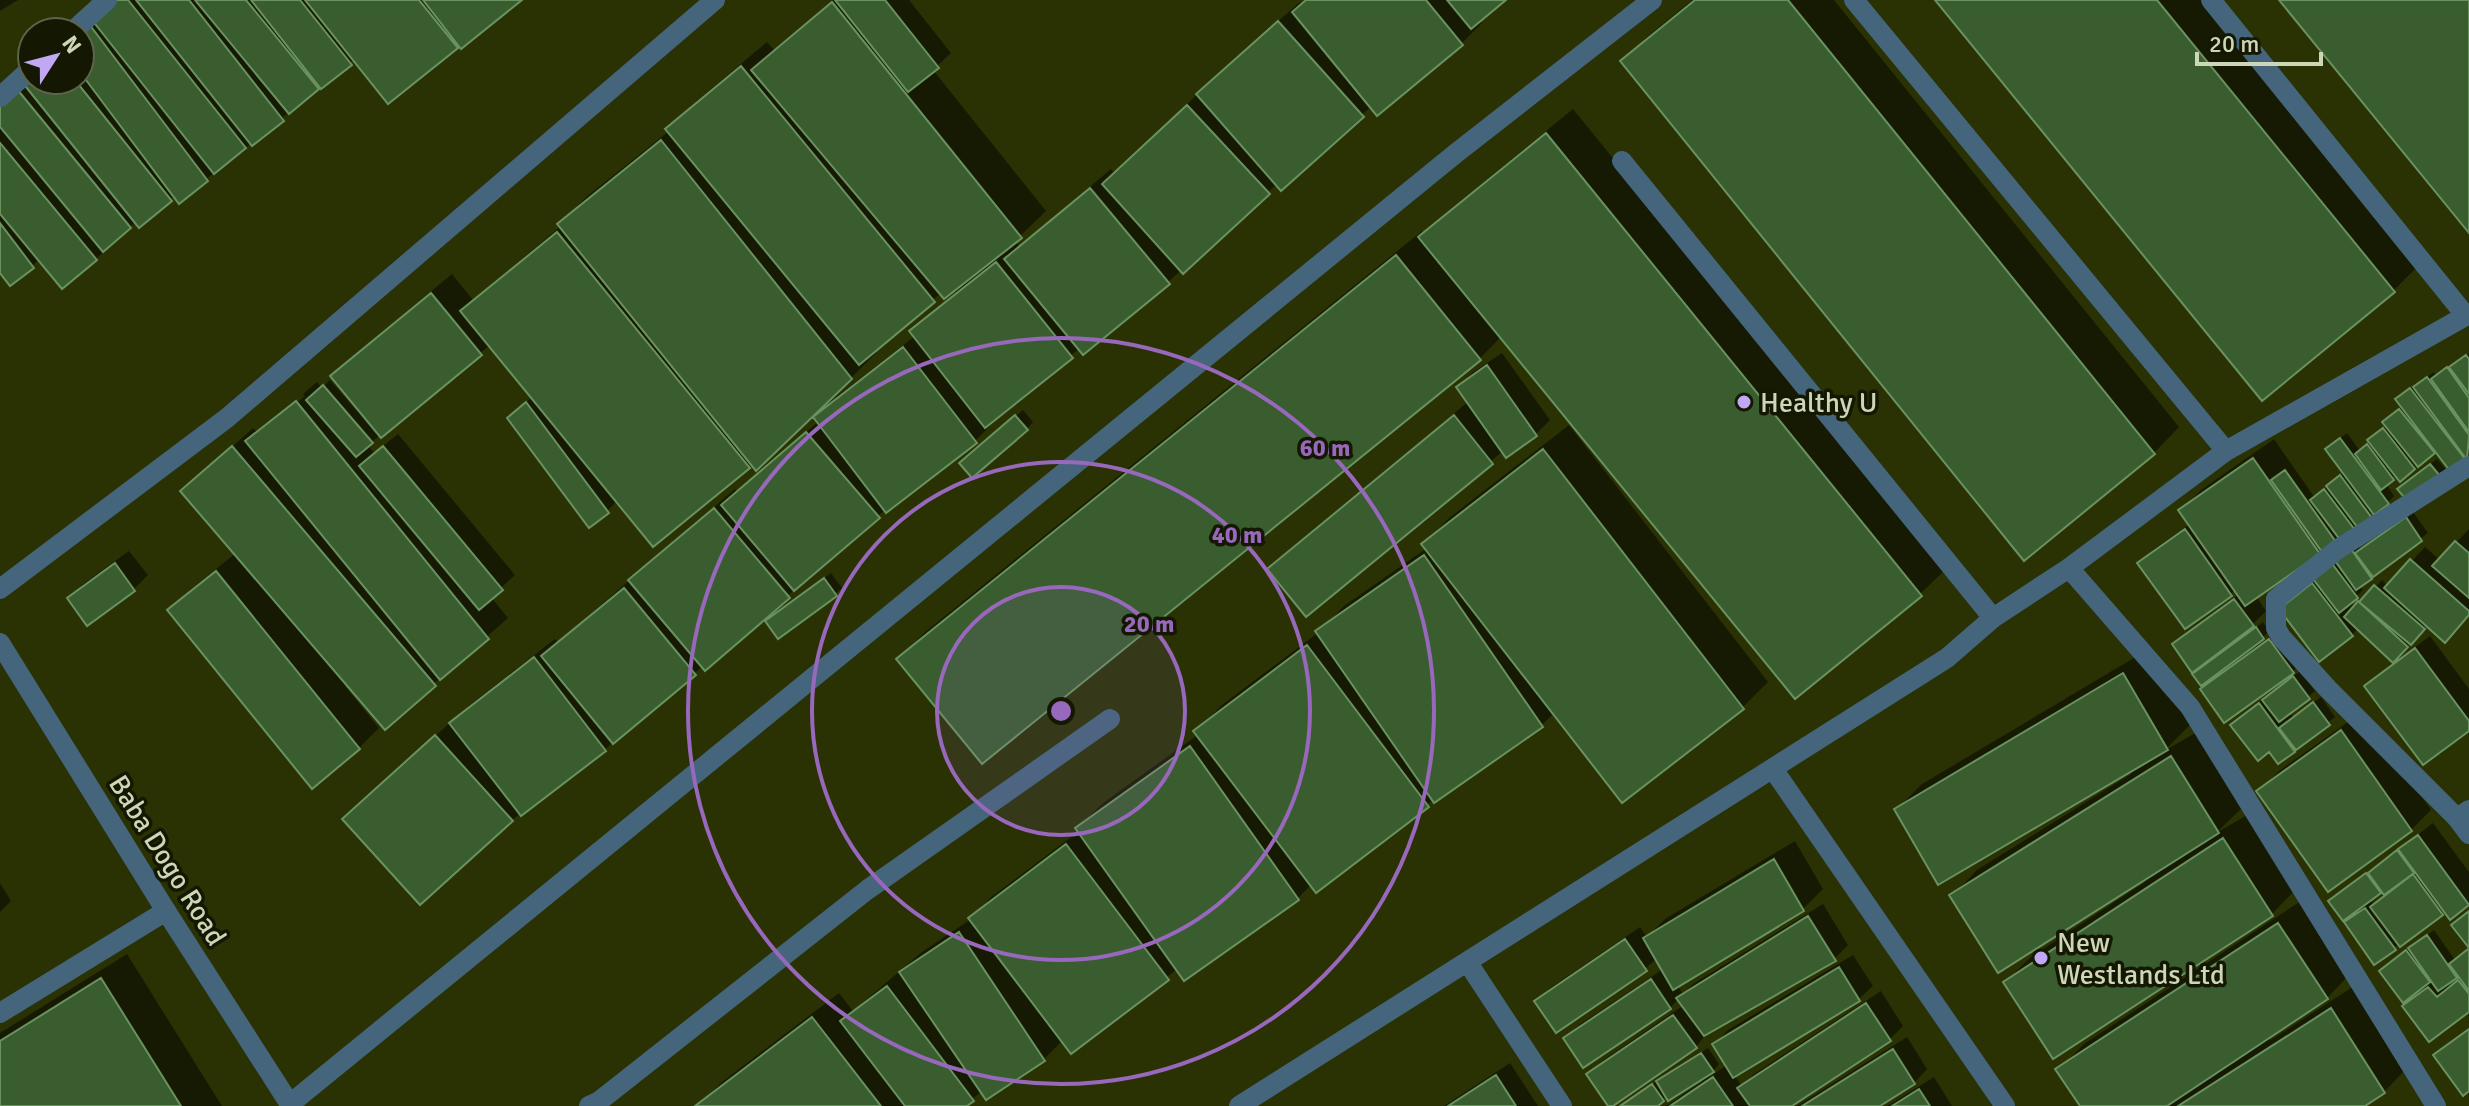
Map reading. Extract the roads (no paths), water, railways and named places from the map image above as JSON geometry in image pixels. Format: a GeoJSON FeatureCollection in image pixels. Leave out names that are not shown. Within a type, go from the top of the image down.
{"type":"FeatureCollection","features":[{"type":"Feature","properties":{"kind":"street"},"geometry":{"type":"LineString","coordinates":[[90,16],[107,0]]}},
{"type":"Feature","properties":{"kind":"street"},"geometry":{"type":"LineString","coordinates":[[0,589],[227,418],[715,0]]}},
{"type":"Feature","properties":{"kind":"street"},"geometry":{"type":"LineString","coordinates":[[291,1105],[1442,163],[1652,0]]}},
{"type":"Feature","properties":{"kind":"street"},"geometry":{"type":"LineString","coordinates":[[1854,0],[2226,451]]}},
{"type":"Feature","properties":{"kind":"street"},"geometry":{"type":"LineString","coordinates":[[1239,1106],[1947,658],[1993,618],[2069,568],[2226,451],[2468,315],[2211,0]]}},
{"type":"Feature","properties":{"kind":"street"},"geometry":{"type":"LineString","coordinates":[[0,97],[16,82]]}},
{"type":"Feature","properties":{"kind":"street"},"geometry":{"type":"LineString","coordinates":[[1622,161],[1993,618]]}},
{"type":"Feature","properties":{"kind":"street"},"geometry":{"type":"LineString","coordinates":[[2465,821],[2328,689],[2281,637],[2276,628],[2276,599],[2338,549],[2469,466]]}},
{"type":"Feature","properties":{"kind":"street"},"geometry":{"type":"LineString","coordinates":[[2069,568],[2190,707],[2436,1106]]}},
{"type":"Feature","properties":{"kind":"street","name":"Baba Dogo Road"},"geometry":{"type":"LineString","coordinates":[[0,643],[291,1105]]}},
{"type":"Feature","properties":{"kind":"street"},"geometry":{"type":"LineString","coordinates":[[589,1106],[867,890],[1110,719]]}},
{"type":"Feature","properties":{"kind":"street"},"geometry":{"type":"LineString","coordinates":[[1773,769],[2005,1106]]}},
{"type":"Feature","properties":{"kind":"street"},"geometry":{"type":"LineString","coordinates":[[0,1013],[166,911]]}},
{"type":"Feature","properties":{"kind":"street"},"geometry":{"type":"LineString","coordinates":[[1468,963],[1562,1106]]}},
{"type":"Feature","properties":{"kind":"place","name":"Healthy U"},"geometry":{"type":"Point","coordinates":[1744,402]}},
{"type":"Feature","properties":{"kind":"place","name":"New Westlands Ltd"},"geometry":{"type":"Point","coordinates":[2041,958]}}]}
